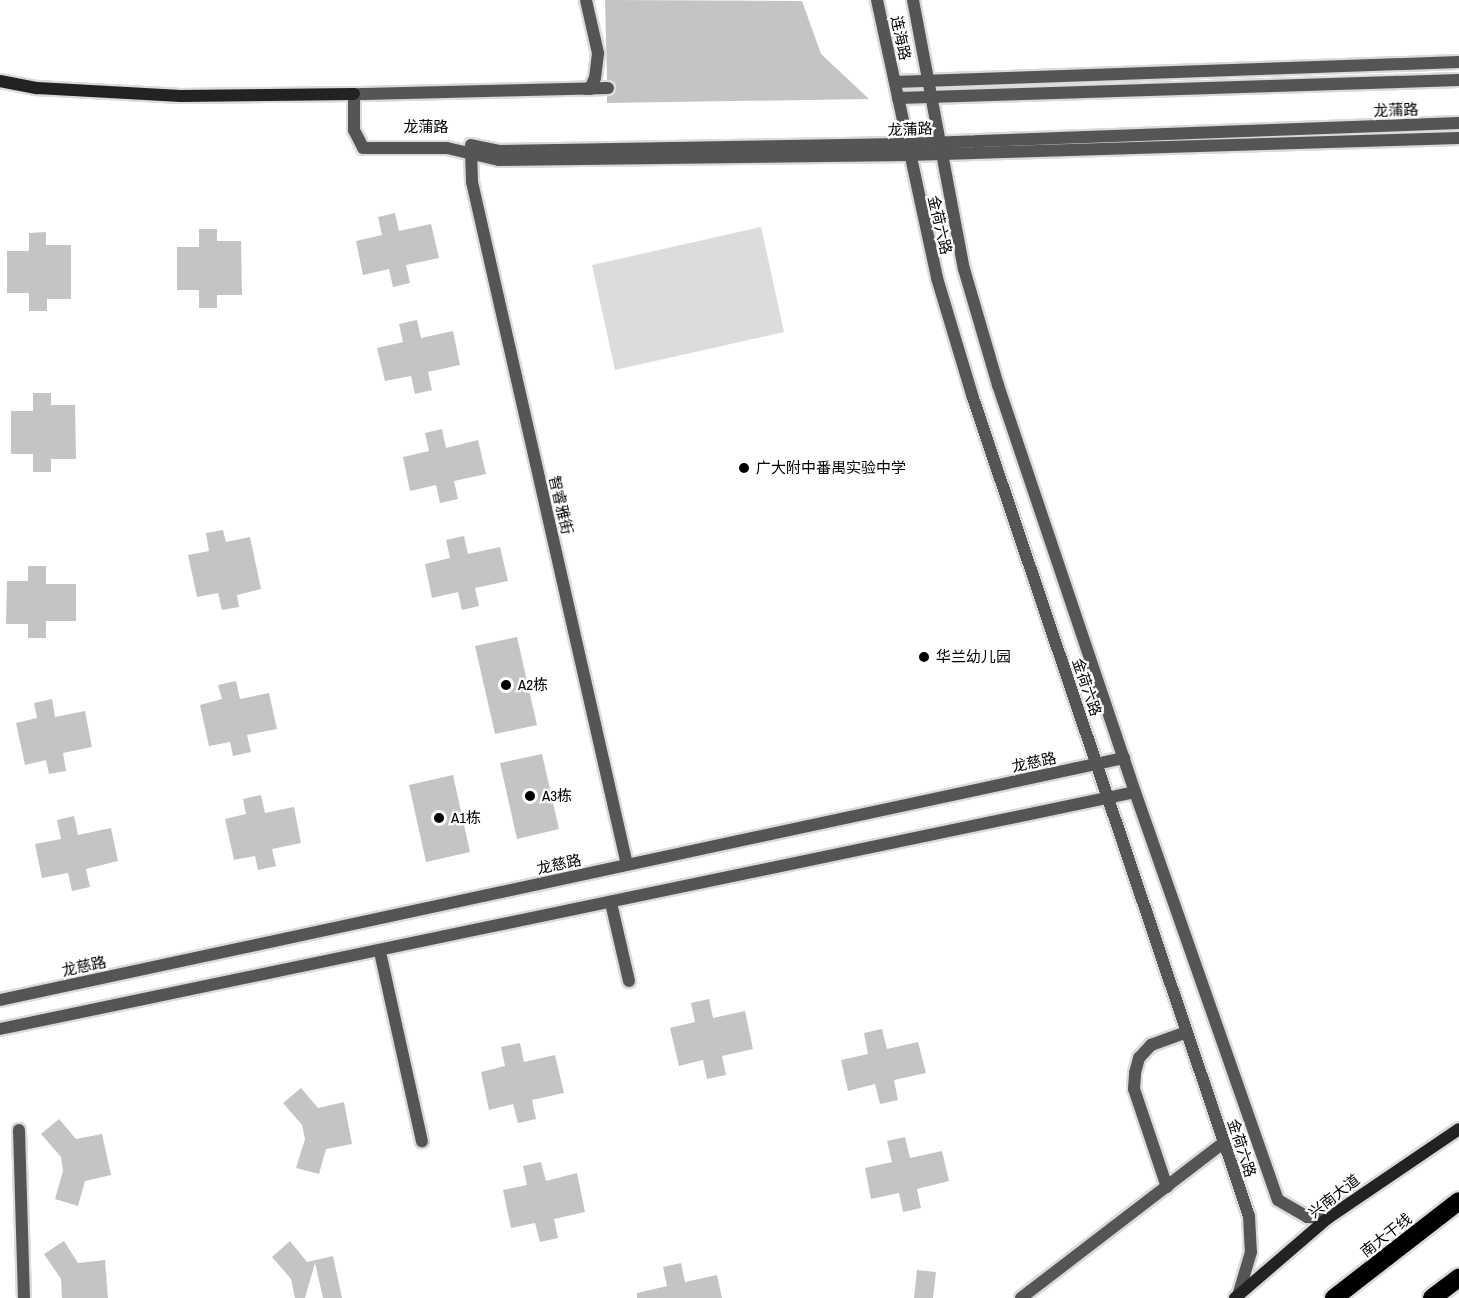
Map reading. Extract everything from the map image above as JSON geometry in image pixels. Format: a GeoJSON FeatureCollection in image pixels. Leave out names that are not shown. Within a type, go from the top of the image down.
{"type":"FeatureCollection","features":[{"type":"Feature","properties":{"kind":"highway","name":"南大干线"},"geometry":{"type":"LineString","coordinates":[[1334,1298],[1459,1201]]}},
{"type":"Feature","properties":{"kind":"highway"},"geometry":{"type":"LineString","coordinates":[[1432,1298],[1459,1278]]}},
{"type":"Feature","properties":{"kind":"street"},"geometry":{"type":"LineString","coordinates":[[586,0],[598,53],[590,89]]}},
{"type":"Feature","properties":{"kind":"street","name":"连海路"},"geometry":{"type":"LineString","coordinates":[[877,0],[894,82]]}},
{"type":"Feature","properties":{"kind":"street","name":"连海路"},"geometry":{"type":"LineString","coordinates":[[913,0],[928,80]]}},
{"type":"Feature","properties":{"kind":"street"},"geometry":{"type":"LineString","coordinates":[[894,82],[1459,62]]}},
{"type":"Feature","properties":{"kind":"street","name":"金荷六路"},"geometry":{"type":"LineString","coordinates":[[928,80],[964,269],[998,385],[1135,792],[1278,1200],[1307,1217],[1328,1218]]}},
{"type":"Feature","properties":{"kind":"street","name":"龙蒲路"},"geometry":{"type":"LineString","coordinates":[[898,98],[1459,80]]}},
{"type":"Feature","properties":{"kind":"street"},"geometry":{"type":"LineString","coordinates":[[0,81],[38,88],[181,96],[608,88]]}},
{"type":"Feature","properties":{"kind":"street","name":"金荷六路"},"geometry":{"type":"LineString","coordinates":[[894,82],[937,278],[973,398],[1224,1142],[1251,1235],[1248,1270],[1236,1297]]}},
{"type":"Feature","properties":{"kind":"street"},"geometry":{"type":"LineString","coordinates":[[363,94],[357,140],[363,148],[368,144]]}},
{"type":"Feature","properties":{"kind":"street","name":"龙蒲路"},"geometry":{"type":"LineString","coordinates":[[368,144],[447,148],[499,160],[908,150],[1459,123]]}},
{"type":"Feature","properties":{"kind":"street","name":"龙蒲路"},"geometry":{"type":"LineString","coordinates":[[942,148],[1459,138]]}},
{"type":"Feature","properties":{"kind":"street","name":"龙蒲路"},"geometry":{"type":"LineString","coordinates":[[368,144],[368,142],[450,141],[500,151],[908,150]]}},
{"type":"Feature","properties":{"kind":"street","name":"智睿雅街"},"geometry":{"type":"LineString","coordinates":[[471,152],[474,194],[627,865]]}},
{"type":"Feature","properties":{"kind":"street","name":"龙慈路"},"geometry":{"type":"LineString","coordinates":[[0,1000],[1124,758]]}},
{"type":"Feature","properties":{"kind":"street"},"geometry":{"type":"LineString","coordinates":[[5,1030],[1135,792]]}},
{"type":"Feature","properties":{"kind":"street"},"geometry":{"type":"LineString","coordinates":[[611,903],[629,981]]}},
{"type":"Feature","properties":{"kind":"street"},"geometry":{"type":"LineString","coordinates":[[380,952],[422,1141]]}},
{"type":"Feature","properties":{"kind":"street"},"geometry":{"type":"LineString","coordinates":[[1167,1186],[1134,1089],[1135,1073],[1139,1058],[1151,1045],[1187,1032]]}},
{"type":"Feature","properties":{"kind":"street","name":"兴南大道"},"geometry":{"type":"LineString","coordinates":[[1236,1297],[1328,1218],[1459,1129]]}},
{"type":"Feature","properties":{"kind":"street"},"geometry":{"type":"LineString","coordinates":[[19,1130],[24,1298]]}},
{"type":"Feature","properties":{"kind":"street"},"geometry":{"type":"LineString","coordinates":[[1021,1298],[1224,1142]]}},
{"type":"Feature","properties":{"kind":"shaded area"},"geometry":{"type":"Polygon","coordinates":[[[761,227],[784,332],[615,370],[592,265],[761,227]]]}},
{"type":"Feature","properties":{"kind":"building"},"geometry":{"type":"Polygon","coordinates":[[[605,0],[802,1],[821,54],[869,99],[607,103],[607,96],[616,87],[607,80],[605,0]]]}},
{"type":"Feature","properties":{"kind":"building"},"geometry":{"type":"Polygon","coordinates":[[[395,213],[399,231],[431,224],[439,258],[406,265],[410,283],[393,287],[389,269],[363,275],[356,241],[382,235],[378,217],[395,213]]]}},
{"type":"Feature","properties":{"kind":"building"},"geometry":{"type":"Polygon","coordinates":[[[199,229],[217,229],[217,241],[241,241],[242,295],[217,295],[217,308],[199,308],[199,290],[177,290],[177,247],[199,247],[199,229]]]}},
{"type":"Feature","properties":{"kind":"building"},"geometry":{"type":"Polygon","coordinates":[[[46,232],[46,245],[71,245],[71,299],[47,299],[47,311],[29,311],[29,293],[7,293],[7,251],[29,251],[29,233],[46,232]]]}},
{"type":"Feature","properties":{"kind":"building"},"geometry":{"type":"Polygon","coordinates":[[[417,320],[421,338],[453,331],[460,365],[428,372],[432,390],[415,394],[411,376],[385,381],[377,348],[403,342],[399,324],[417,320]]]}},
{"type":"Feature","properties":{"kind":"building"},"geometry":{"type":"Polygon","coordinates":[[[33,393],[51,393],[51,405],[75,405],[76,459],[51,459],[51,472],[33,472],[33,454],[11,454],[11,411],[33,411],[33,393]]]}},
{"type":"Feature","properties":{"kind":"building"},"geometry":{"type":"Polygon","coordinates":[[[442,429],[446,448],[478,440],[486,474],[454,481],[458,499],[440,503],[436,485],[410,491],[403,457],[429,451],[425,433],[442,429]]]}},
{"type":"Feature","properties":{"kind":"building"},"geometry":{"type":"Polygon","coordinates":[[[223,530],[226,542],[250,537],[261,589],[237,595],[239,607],[222,610],[218,593],[197,597],[188,555],[209,551],[206,533],[223,530]]]}},
{"type":"Feature","properties":{"kind":"building"},"geometry":{"type":"Polygon","coordinates":[[[464,536],[468,554],[500,547],[508,581],[475,588],[479,606],[462,610],[458,592],[432,598],[425,564],[450,558],[446,540],[464,536]]]}},
{"type":"Feature","properties":{"kind":"building"},"geometry":{"type":"Polygon","coordinates":[[[28,566],[46,566],[46,584],[76,584],[76,621],[46,621],[46,638],[28,638],[28,624],[6,624],[7,581],[28,581],[28,566]]]}},
{"type":"Feature","properties":{"kind":"building","name":"A2栋"},"geometry":{"type":"Polygon","coordinates":[[[517,637],[537,725],[495,734],[475,646],[517,637]]]}},
{"type":"Feature","properties":{"kind":"building"},"geometry":{"type":"Polygon","coordinates":[[[236,681],[240,699],[269,693],[277,729],[247,735],[251,752],[233,756],[230,742],[209,746],[200,705],[222,699],[218,685],[236,681]]]}},
{"type":"Feature","properties":{"kind":"building"},"geometry":{"type":"Polygon","coordinates":[[[52,699],[55,717],[85,711],[92,747],[63,753],[66,771],[49,774],[46,760],[25,765],[16,723],[37,718],[34,703],[52,699]]]}},
{"type":"Feature","properties":{"kind":"building","name":"A3栋"},"geometry":{"type":"Polygon","coordinates":[[[542,754],[559,829],[517,839],[500,763],[542,754]]]}},
{"type":"Feature","properties":{"kind":"building","name":"A1栋"},"geometry":{"type":"Polygon","coordinates":[[[453,775],[470,852],[426,862],[409,785],[453,775]]]}},
{"type":"Feature","properties":{"kind":"building"},"geometry":{"type":"Polygon","coordinates":[[[261,795],[265,813],[294,807],[301,843],[272,849],[276,866],[258,870],[255,856],[234,860],[225,819],[246,814],[243,799],[261,795]]]}},
{"type":"Feature","properties":{"kind":"building"},"geometry":{"type":"Polygon","coordinates":[[[74,816],[78,835],[111,828],[118,861],[86,869],[90,887],[72,891],[68,873],[42,878],[35,844],[61,839],[57,820],[74,816]]]}},
{"type":"Feature","properties":{"kind":"building"},"geometry":{"type":"Polygon","coordinates":[[[709,999],[713,1018],[745,1011],[753,1049],[722,1056],[726,1075],[707,1079],[703,1060],[679,1066],[670,1028],[695,1022],[691,1003],[709,999]]]}},
{"type":"Feature","properties":{"kind":"building"},"geometry":{"type":"Polygon","coordinates":[[[882,1029],[887,1049],[918,1042],[926,1073],[894,1080],[898,1100],[880,1104],[875,1084],[848,1091],[841,1060],[868,1054],[864,1033],[882,1029]]]}},
{"type":"Feature","properties":{"kind":"building"},"geometry":{"type":"Polygon","coordinates":[[[520,1043],[524,1062],[555,1055],[564,1093],[532,1100],[536,1119],[518,1123],[513,1104],[489,1110],[481,1072],[505,1066],[501,1047],[520,1043]]]}},
{"type":"Feature","properties":{"kind":"building"},"geometry":{"type":"Polygon","coordinates":[[[301,1088],[318,1108],[344,1102],[352,1144],[326,1149],[319,1174],[296,1168],[305,1139],[302,1125],[283,1103],[301,1088]]]}},
{"type":"Feature","properties":{"kind":"building"},"geometry":{"type":"Polygon","coordinates":[[[59,1119],[76,1139],[102,1134],[111,1175],[85,1181],[78,1206],[55,1199],[63,1171],[61,1157],[41,1134],[59,1119]]]}},
{"type":"Feature","properties":{"kind":"building"},"geometry":{"type":"Polygon","coordinates":[[[905,1137],[910,1158],[942,1151],[949,1181],[917,1189],[921,1208],[903,1212],[899,1193],[871,1199],[865,1168],[892,1162],[887,1141],[905,1137]]]}},
{"type":"Feature","properties":{"kind":"building"},"geometry":{"type":"Polygon","coordinates":[[[541,1162],[546,1181],[577,1173],[585,1212],[554,1219],[558,1238],[540,1242],[535,1223],[511,1228],[503,1190],[527,1185],[523,1166],[541,1162]]]}},
{"type":"Feature","properties":{"kind":"building"},"geometry":{"type":"Polygon","coordinates":[[[64,1241],[78,1263],[105,1260],[108,1298],[62,1298],[61,1279],[44,1254],[64,1241]]]}},
{"type":"Feature","properties":{"kind":"building"},"geometry":{"type":"Polygon","coordinates":[[[290,1241],[307,1262],[333,1256],[342,1298],[323,1298],[315,1263],[305,1298],[295,1298],[291,1279],[272,1257],[290,1241]]]}},
{"type":"Feature","properties":{"kind":"building"},"geometry":{"type":"Polygon","coordinates":[[[681,1263],[685,1282],[717,1275],[722,1298],[637,1298],[637,1293],[667,1286],[663,1267],[681,1263]]]}},
{"type":"Feature","properties":{"kind":"building"},"geometry":{"type":"Polygon","coordinates":[[[917,1270],[936,1272],[933,1298],[914,1298],[917,1270]]]}},
{"type":"Feature","properties":{"kind":"place","name":"广大附中番禺实验中学"},"geometry":{"type":"Point","coordinates":[744,468]}},
{"type":"Feature","properties":{"kind":"place","name":"华兰幼儿园"},"geometry":{"type":"Point","coordinates":[924,657]}},
{"type":"Feature","properties":{"kind":"place","name":"A2栋"},"geometry":{"type":"Point","coordinates":[506,685]}},
{"type":"Feature","properties":{"kind":"place","name":"A3栋"},"geometry":{"type":"Point","coordinates":[530,796]}},
{"type":"Feature","properties":{"kind":"place","name":"A1栋"},"geometry":{"type":"Point","coordinates":[439,818]}}]}
